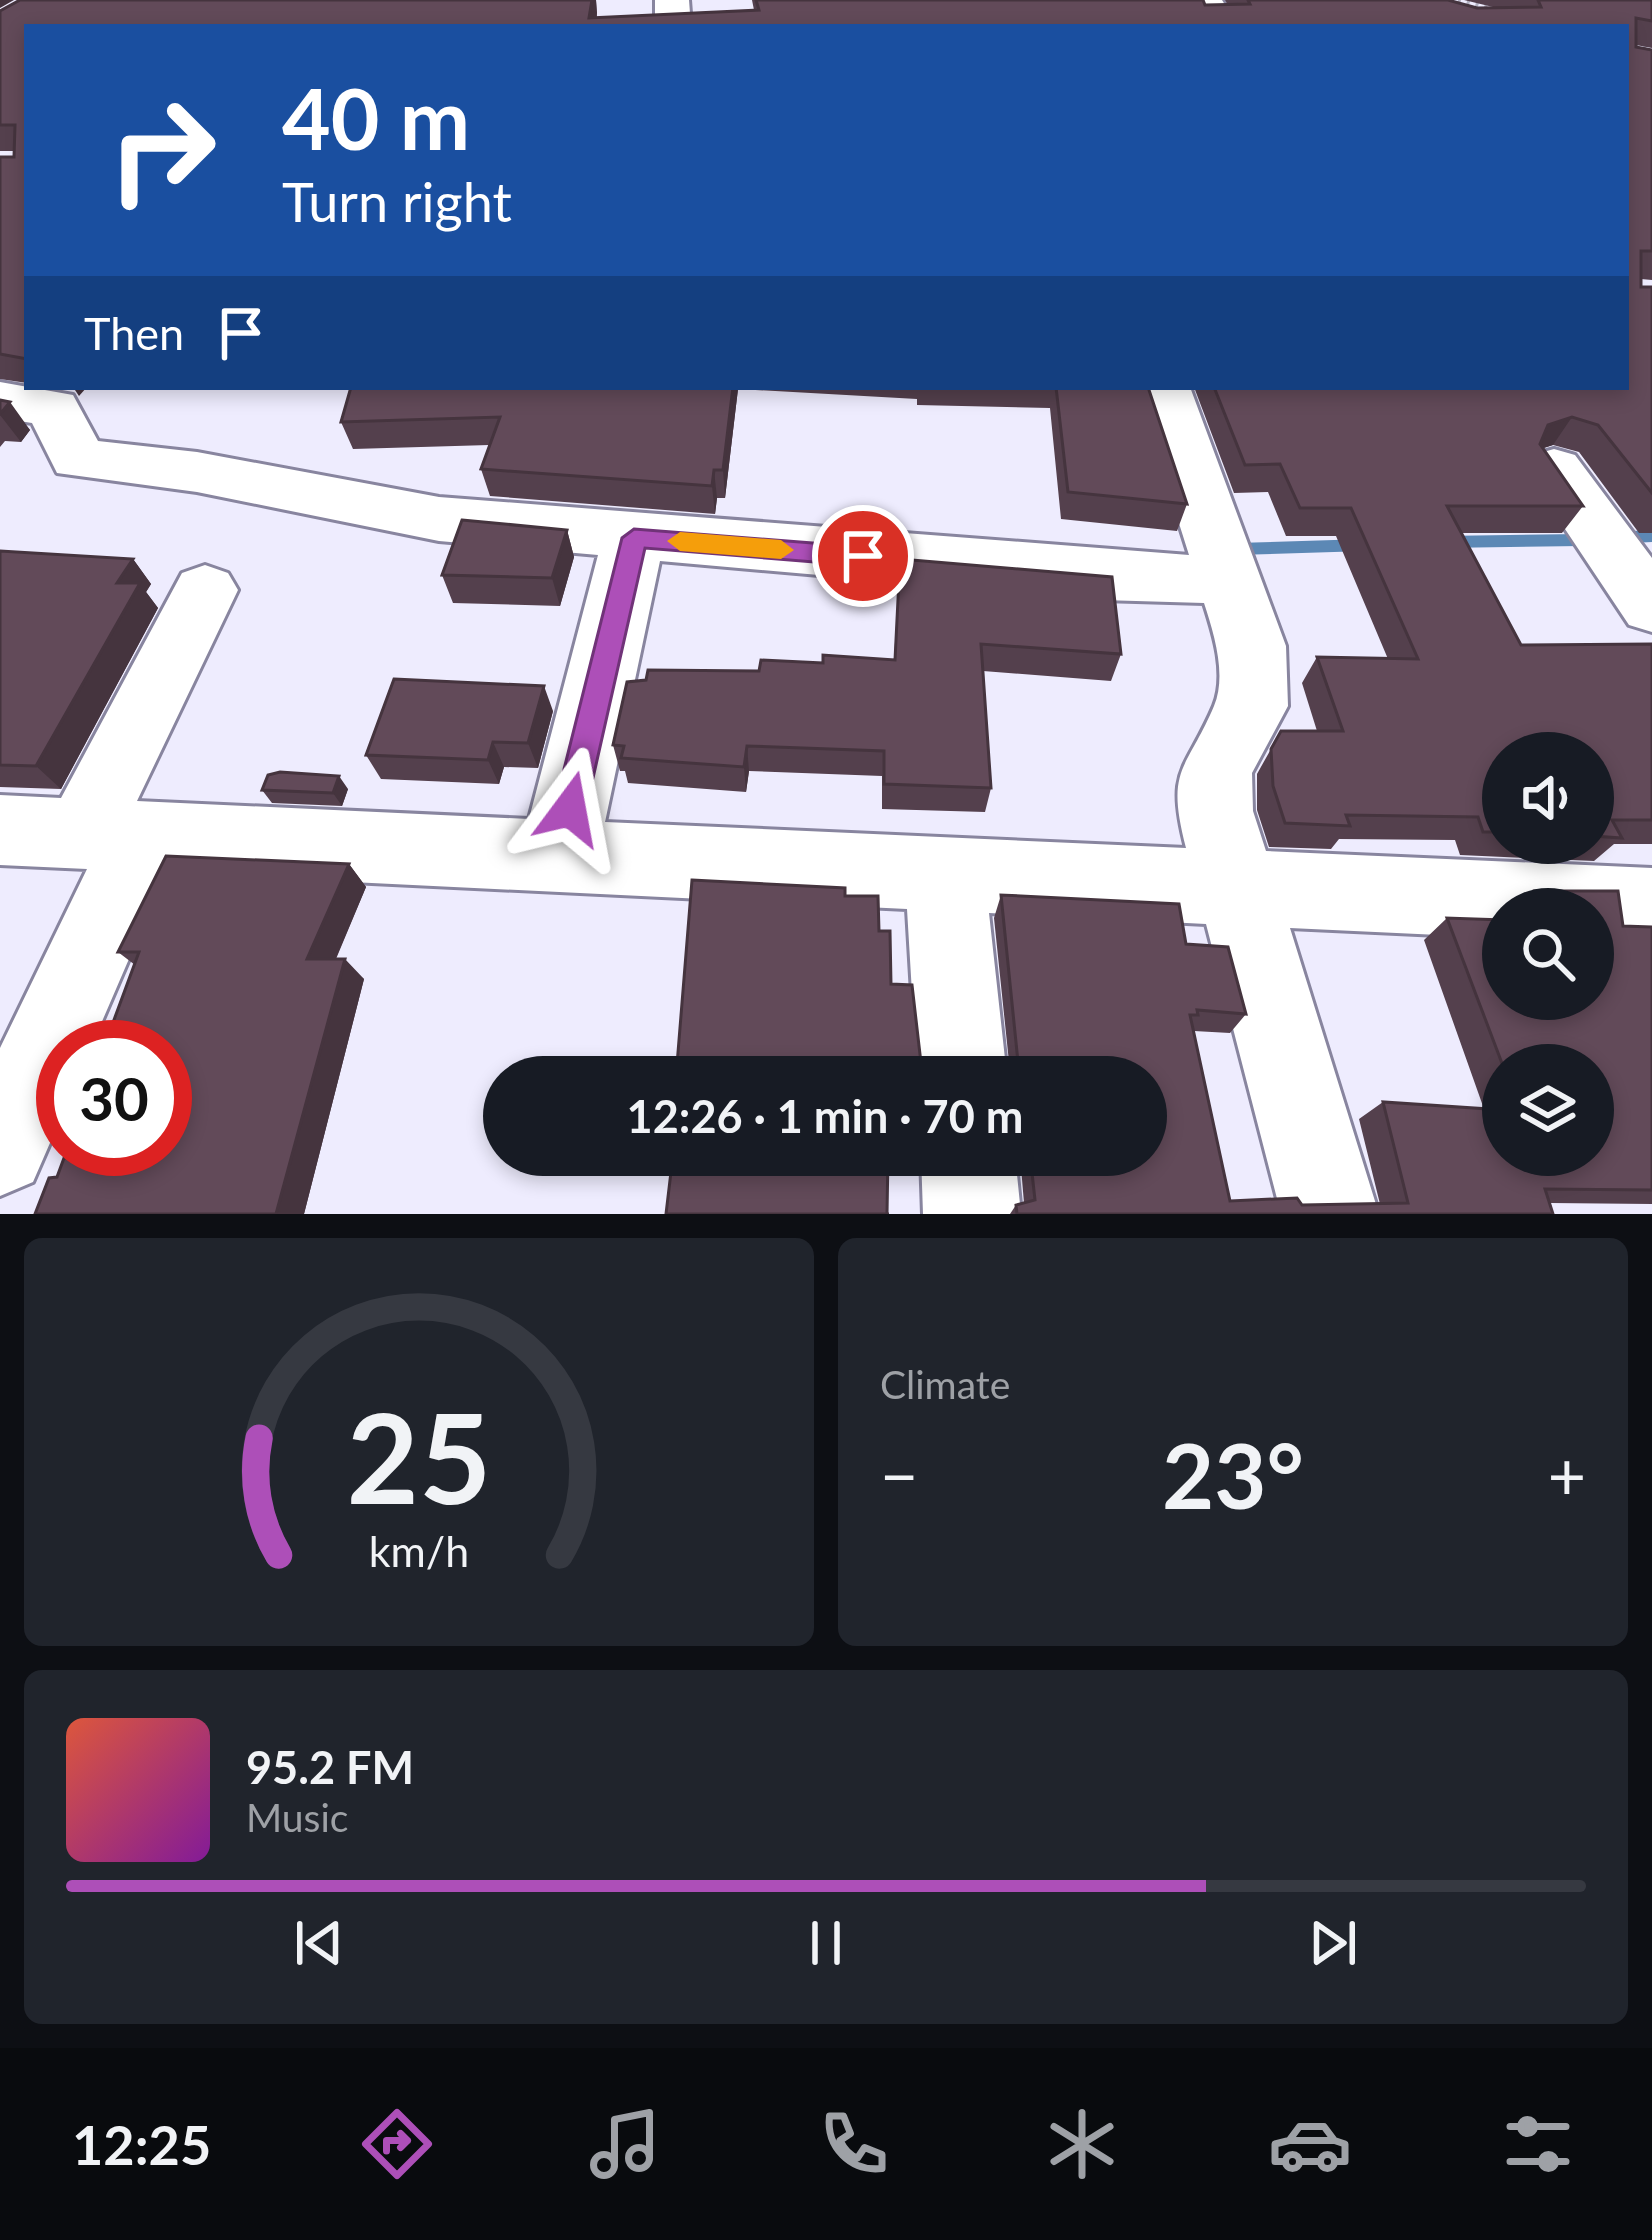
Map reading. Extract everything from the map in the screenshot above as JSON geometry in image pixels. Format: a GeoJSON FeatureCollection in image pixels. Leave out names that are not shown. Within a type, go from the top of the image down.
{"type":"FeatureCollection","features":[{"type":"Feature","properties":{"kind":"street"},"geometry":{"type":"LineString","coordinates":[[1164,390],[1252,646],[1256,683],[1252,706],[1215,771],[1214,811],[1330,1214]]}},
{"type":"Feature","properties":{"kind":"street"},"geometry":{"type":"LineString","coordinates":[[0,400],[52,408],[78,459],[196,472],[440,519],[1102,576],[1227,580]]}},
{"type":"Feature","properties":{"kind":"street"},"geometry":{"type":"LineString","coordinates":[[1554,469],[1652,607]]}},
{"type":"Feature","properties":{"kind":"street"},"geometry":{"type":"LineString","coordinates":[[559,854],[634,538]]}},
{"type":"Feature","properties":{"kind":"street"},"geometry":{"type":"LineString","coordinates":[[0,1149],[205,590]]}},
{"type":"Feature","properties":{"kind":"street"},"geometry":{"type":"LineString","coordinates":[[0,830],[1234,885],[1650,911]]}},
{"type":"Feature","properties":{"kind":"street"},"geometry":{"type":"LineString","coordinates":[[945,872],[960,1056]]}},
{"type":"Feature","properties":{"kind":"street"},"geometry":{"type":"LineString","coordinates":[[969,1176],[972,1214]]}},
{"type":"Feature","properties":{"kind":"path"},"geometry":{"type":"LineString","coordinates":[[1458,0],[1503,11]]}},
{"type":"Feature","properties":{"kind":"building"},"geometry":{"type":"Polygon","coordinates":[[[20,0],[592,0],[589,18],[759,10],[756,0],[1203,0],[1205,5],[1250,4],[1248,0],[1448,0],[1477,8],[1541,7],[1538,0],[1652,0],[1652,21],[1636,18],[1636,47],[1652,50],[1652,251],[1641,251],[1641,287],[1652,287],[1652,493],[1598,425],[1572,417],[1548,425],[1540,444],[1583,506],[1447,506],[1521,645],[1652,644],[1652,820],[1614,820],[1614,732],[1482,732],[1482,829],[1478,817],[1346,815],[1350,826],[1285,823],[1273,786],[1271,749],[1281,731],[1343,731],[1317,657],[1418,659],[1351,508],[1300,508],[1280,464],[1245,465],[1215,390],[1629,390],[1629,24],[24,24],[24,358],[0,354],[0,157],[14,157],[15,125],[0,125],[0,11],[20,0]]]}},
{"type":"Feature","properties":{"kind":"building"},"geometry":{"type":"Polygon","coordinates":[[[350,390],[733,390],[723,470],[714,470],[712,486],[481,469],[500,417],[341,422],[350,390]]]}},
{"type":"Feature","properties":{"kind":"building"},"geometry":{"type":"Polygon","coordinates":[[[1056,390],[1149,390],[1187,504],[1068,492],[1056,390]]]}},
{"type":"Feature","properties":{"kind":"building"},"geometry":{"type":"Polygon","coordinates":[[[462,520],[567,530],[552,578],[442,575],[462,520]]]}},
{"type":"Feature","properties":{"kind":"building"},"geometry":{"type":"Polygon","coordinates":[[[0,551],[133,559],[117,583],[140,583],[36,766],[0,765],[0,551]]]}},
{"type":"Feature","properties":{"kind":"building"},"geometry":{"type":"Polygon","coordinates":[[[900,559],[1112,577],[1121,654],[981,644],[991,788],[884,784],[884,751],[747,746],[744,767],[621,758],[624,746],[613,745],[627,682],[646,680],[648,670],[759,671],[761,660],[823,663],[823,655],[895,660],[900,559]]]}},
{"type":"Feature","properties":{"kind":"building"},"geometry":{"type":"Polygon","coordinates":[[[394,679],[544,686],[528,743],[493,742],[488,760],[366,755],[394,679]]]}},
{"type":"Feature","properties":{"kind":"building"},"geometry":{"type":"Polygon","coordinates":[[[268,775],[339,776],[333,793],[262,790],[268,775]]]}},
{"type":"Feature","properties":{"kind":"building"},"geometry":{"type":"Polygon","coordinates":[[[166,856],[349,864],[307,959],[345,959],[276,1214],[35,1214],[49,1178],[192,1176],[192,1020],[114,1020],[139,952],[118,952],[166,856]]]}},
{"type":"Feature","properties":{"kind":"building"},"geometry":{"type":"Polygon","coordinates":[[[692,880],[845,888],[845,896],[878,896],[879,931],[890,931],[891,984],[912,985],[920,1056],[678,1056],[692,880]]]}},
{"type":"Feature","properties":{"kind":"building"},"geometry":{"type":"Polygon","coordinates":[[[1614,891],[1618,891],[1623,926],[1652,927],[1652,1190],[1545,1189],[1553,1214],[1017,1214],[1016,1205],[1035,1200],[1032,1176],[1167,1176],[1167,1056],[1017,1056],[1001,895],[1179,904],[1186,944],[1228,947],[1246,1014],[1197,1010],[1198,1015],[1190,1015],[1230,1201],[1297,1198],[1302,1205],[1408,1203],[1383,1102],[1482,1109],[1482,1176],[1614,1176],[1614,1044],[1495,1044],[1486,1020],[1614,1020],[1614,891]]]}},
{"type":"Feature","properties":{"kind":"building"},"geometry":{"type":"Polygon","coordinates":[[[1447,918],[1482,919],[1482,1010],[1447,918]]]}},
{"type":"Feature","properties":{"kind":"building"},"geometry":{"type":"Polygon","coordinates":[[[671,1176],[888,1176],[887,1214],[666,1214],[671,1176]]]}},
{"type":"Feature","properties":{"kind":"waterway"},"geometry":{"type":"LineString","coordinates":[[1632,537],[1652,536]]}},
{"type":"Feature","properties":{"kind":"waterway"},"geometry":{"type":"LineString","coordinates":[[1442,542],[1581,540]]}},
{"type":"Feature","properties":{"kind":"waterway"},"geometry":{"type":"LineString","coordinates":[[1236,549],[1366,545]]}},
{"type":"Feature","properties":{"kind":"slow traffic"},"geometry":{"type":"LineString","coordinates":[[680,541],[781,550]]}},
{"type":"Feature","properties":{"kind":"route"},"geometry":{"type":"LineString","coordinates":[[570,809],[634,538],[863,556]]}}]}
